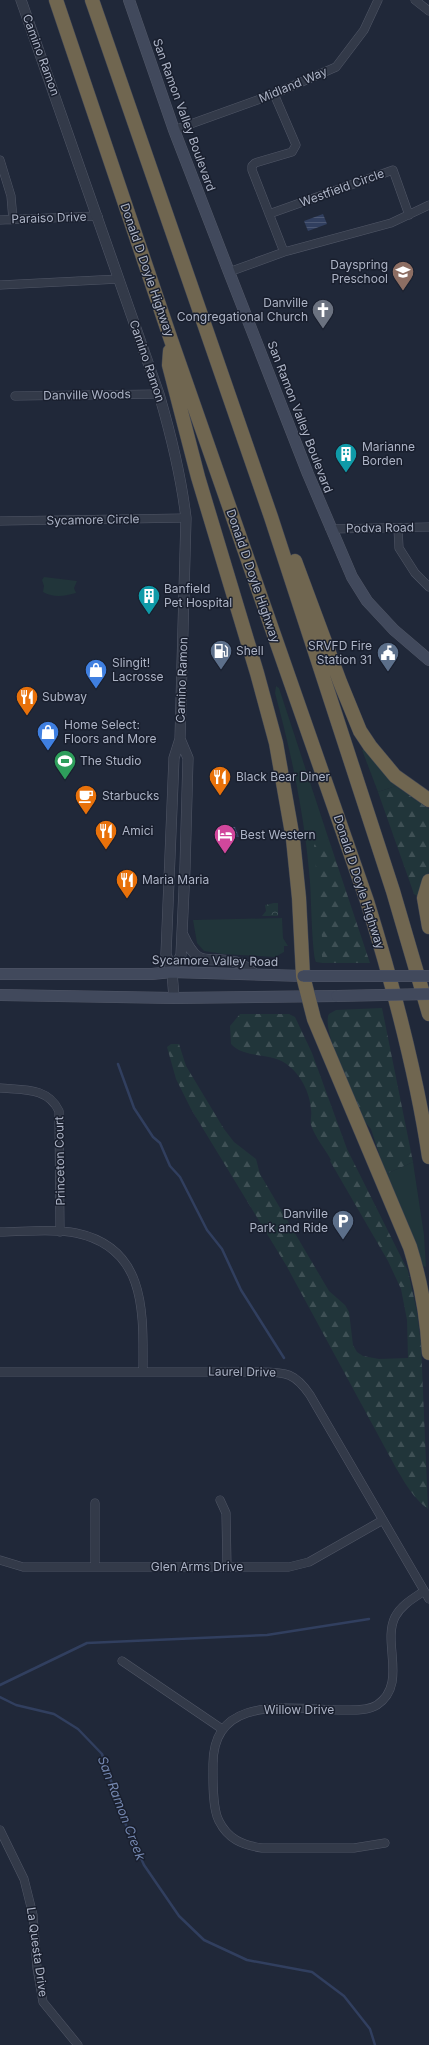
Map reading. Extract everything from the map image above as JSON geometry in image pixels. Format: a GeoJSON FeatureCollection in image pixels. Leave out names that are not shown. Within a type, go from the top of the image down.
{"type":"FeatureCollection","features":[{"type":"Feature","properties":{"kind":"highway","name":"Donald D Doyle Highway"},"geometry":{"type":"LineString","coordinates":[[56,0],[170,340],[369,908],[388,971],[408,1050],[429,1157]]}},
{"type":"Feature","properties":{"kind":"highway"},"geometry":{"type":"LineString","coordinates":[[92,0],[271,517],[393,891],[429,1014]]}},
{"type":"Feature","properties":{"kind":"highway"},"geometry":{"type":"LineString","coordinates":[[170,340],[169,365],[191,449],[257,673],[281,768],[294,838],[303,976],[314,1018],[410,1247],[424,1301],[429,1353]]}},
{"type":"Feature","properties":{"kind":"highway"},"geometry":{"type":"LineString","coordinates":[[271,517],[292,552],[323,638],[360,731],[377,756],[395,776],[429,800]]}},
{"type":"Feature","properties":{"kind":"highway"},"geometry":{"type":"LineString","coordinates":[[429,881],[424,898],[429,927]]}},
{"type":"Feature","properties":{"kind":"main road","name":"San Ramon Valley Boulevard"},"geometry":{"type":"LineString","coordinates":[[129,0],[174,130],[330,529],[352,577],[367,601],[394,630],[429,660]]}},
{"type":"Feature","properties":{"kind":"main road","name":"Sycamore Valley Road"},"geometry":{"type":"LineString","coordinates":[[0,974],[172,972],[303,976],[429,976]]}},
{"type":"Feature","properties":{"kind":"main road"},"geometry":{"type":"LineString","coordinates":[[0,996],[174,998],[429,994]]}},
{"type":"Feature","properties":{"kind":"street","name":"Camino Ramon"},"geometry":{"type":"LineString","coordinates":[[21,0],[98,216],[159,394],[176,452],[186,518],[180,739],[174,758],[166,954],[172,972],[174,998]]}},
{"type":"Feature","properties":{"kind":"street","name":"Midland Way"},"geometry":{"type":"LineString","coordinates":[[174,130],[274,94],[336,67],[364,30],[378,0]]}},
{"type":"Feature","properties":{"kind":"street"},"geometry":{"type":"LineString","coordinates":[[415,0],[429,11]]}},
{"type":"Feature","properties":{"kind":"street"},"geometry":{"type":"LineString","coordinates":[[274,94],[296,145],[292,152],[252,166],[252,170],[284,252]]}},
{"type":"Feature","properties":{"kind":"street"},"geometry":{"type":"LineString","coordinates":[[0,160],[11,196],[13,220]]}},
{"type":"Feature","properties":{"kind":"street","name":"Westfield Circle"},"geometry":{"type":"LineString","coordinates":[[269,214],[393,170],[409,215]]}},
{"type":"Feature","properties":{"kind":"street"},"geometry":{"type":"LineString","coordinates":[[229,272],[284,252],[391,223],[429,206]]}},
{"type":"Feature","properties":{"kind":"street","name":"Paraiso Drive"},"geometry":{"type":"LineString","coordinates":[[0,220],[98,216]]}},
{"type":"Feature","properties":{"kind":"street"},"geometry":{"type":"LineString","coordinates":[[0,285],[119,279]]}},
{"type":"Feature","properties":{"kind":"street","name":"Danville Woods"},"geometry":{"type":"LineString","coordinates":[[15,396],[159,394]]}},
{"type":"Feature","properties":{"kind":"street","name":"Sycamore Circle"},"geometry":{"type":"LineString","coordinates":[[0,521],[186,518]]}},
{"type":"Feature","properties":{"kind":"street","name":"Podva Road"},"geometry":{"type":"LineString","coordinates":[[330,529],[429,527]]}},
{"type":"Feature","properties":{"kind":"street"},"geometry":{"type":"LineString","coordinates":[[398,528],[399,548],[415,573],[429,587]]}},
{"type":"Feature","properties":{"kind":"street","name":"Camino Ramon"},"geometry":{"type":"LineString","coordinates":[[172,972],[181,955],[188,758],[180,739]]}},
{"type":"Feature","properties":{"kind":"street"},"geometry":{"type":"LineString","coordinates":[[182,932],[190,950],[203,960],[237,962],[255,974]]}},
{"type":"Feature","properties":{"kind":"street","name":"Princeton Court"},"geometry":{"type":"LineString","coordinates":[[0,1088],[43,1093],[52,1100],[59,1111],[60,1232]]}},
{"type":"Feature","properties":{"kind":"street"},"geometry":{"type":"LineString","coordinates":[[0,1232],[75,1233],[99,1241],[118,1254],[132,1274],[139,1289],[142,1303],[143,1372]]}},
{"type":"Feature","properties":{"kind":"street","name":"Laurel Drive"},"geometry":{"type":"LineString","coordinates":[[0,1372],[268,1372],[292,1375],[303,1384],[310,1395],[429,1599]]}},
{"type":"Feature","properties":{"kind":"street"},"geometry":{"type":"LineString","coordinates":[[220,1500],[226,1512],[228,1567]]}},
{"type":"Feature","properties":{"kind":"street"},"geometry":{"type":"LineString","coordinates":[[95,1503],[95,1566]]}},
{"type":"Feature","properties":{"kind":"street","name":"Glen Arms Drive"},"geometry":{"type":"LineString","coordinates":[[0,1560],[23,1567],[289,1567],[303,1564],[383,1520]]}},
{"type":"Feature","properties":{"kind":"street","name":"Willow Drive"},"geometry":{"type":"LineString","coordinates":[[385,1843],[354,1848],[262,1848],[248,1846],[232,1839],[224,1830],[217,1818],[214,1796],[213,1756],[218,1734],[232,1719],[241,1713],[261,1709],[361,1710],[376,1706],[387,1696],[392,1683],[392,1629],[395,1617],[402,1607],[424,1591]]}},
{"type":"Feature","properties":{"kind":"street"},"geometry":{"type":"LineString","coordinates":[[122,1661],[222,1729]]}},
{"type":"Feature","properties":{"kind":"street","name":"La Questa Drive"},"geometry":{"type":"LineString","coordinates":[[0,1830],[26,1886],[33,1915],[37,1968],[43,2002],[78,2045]]}},
{"type":"Feature","properties":{"kind":"green space"},"geometry":{"type":"Polygon","coordinates":[[[44,577],[77,581],[74,588],[76,593],[60,596],[43,592],[44,586],[42,580],[44,577]]]}},
{"type":"Feature","properties":{"kind":"green space"},"geometry":{"type":"Polygon","coordinates":[[[276,686],[279,688],[329,840],[327,839],[322,963],[316,962],[315,957],[305,835],[287,740],[275,693],[276,686]]]}},
{"type":"Feature","properties":{"kind":"green space"},"geometry":{"type":"Polygon","coordinates":[[[364,749],[396,786],[378,792],[362,750],[364,749]]]}},
{"type":"Feature","properties":{"kind":"green space"},"geometry":{"type":"Polygon","coordinates":[[[396,786],[429,809],[429,872],[417,896],[414,894],[378,792],[396,786]]]}},
{"type":"Feature","properties":{"kind":"green space"},"geometry":{"type":"Polygon","coordinates":[[[321,840],[329,840],[370,963],[322,963],[322,938],[314,845],[321,840]]]}},
{"type":"Feature","properties":{"kind":"green space"},"geometry":{"type":"Polygon","coordinates":[[[278,903],[278,916],[262,916],[266,911],[265,905],[278,903]]]}},
{"type":"Feature","properties":{"kind":"green space"},"geometry":{"type":"Polygon","coordinates":[[[282,918],[283,938],[288,946],[284,946],[284,952],[275,957],[223,954],[204,951],[197,943],[193,920],[282,918]]]}},
{"type":"Feature","properties":{"kind":"green space"},"geometry":{"type":"Polygon","coordinates":[[[382,1008],[413,1162],[386,1174],[371,1129],[364,1121],[340,1066],[334,1050],[328,1022],[329,1014],[336,1010],[382,1008]]]}},
{"type":"Feature","properties":{"kind":"green space"},"geometry":{"type":"Polygon","coordinates":[[[240,1014],[289,1014],[295,1017],[312,1053],[347,1149],[408,1271],[417,1312],[421,1344],[428,1509],[406,1485],[396,1468],[286,1265],[191,1109],[176,1079],[167,1047],[171,1044],[179,1044],[186,1066],[224,1129],[234,1142],[256,1159],[260,1174],[329,1291],[345,1305],[349,1312],[353,1345],[357,1352],[363,1356],[379,1359],[408,1358],[407,1320],[401,1289],[388,1261],[313,1129],[311,1123],[309,1096],[300,1078],[285,1063],[272,1058],[243,1052],[231,1044],[230,1026],[240,1014]]]}},
{"type":"Feature","properties":{"kind":"green space"},"geometry":{"type":"Polygon","coordinates":[[[413,1162],[424,1235],[426,1267],[423,1266],[414,1239],[386,1174],[413,1162]]]}},
{"type":"Feature","properties":{"kind":"water"},"geometry":{"type":"Polygon","coordinates":[[[323,214],[327,224],[308,231],[304,221],[323,214]]]}},
{"type":"Feature","properties":{"kind":"water"},"geometry":{"type":"Polygon","coordinates":[[[229,827],[235,827],[239,837],[235,837],[230,832],[229,827]]]}},
{"type":"Feature","properties":{"kind":"waterway"},"geometry":{"type":"LineString","coordinates":[[118,1064],[134,1108],[153,1137],[160,1143],[170,1166],[180,1177],[207,1230],[222,1249],[241,1290],[284,1358]]}},
{"type":"Feature","properties":{"kind":"waterway"},"geometry":{"type":"LineString","coordinates":[[0,1685],[87,1643],[267,1635],[369,1619]]}},
{"type":"Feature","properties":{"kind":"waterway","name":"San Ramon Creek"},"geometry":{"type":"LineString","coordinates":[[0,1697],[16,1705],[54,1714],[78,1729],[102,1754],[126,1825],[144,1865],[179,1916],[204,1940],[247,1960],[312,1972],[344,1996],[370,2029],[375,2045]]}},
{"type":"Feature","properties":{"kind":"place","name":"Dayspring Preschool"},"geometry":{"type":"Point","coordinates":[403,292]}},
{"type":"Feature","properties":{"kind":"place","name":"Danville Congregational Church"},"geometry":{"type":"Point","coordinates":[323,330]}},
{"type":"Feature","properties":{"kind":"place","name":"Marianne Borden"},"geometry":{"type":"Point","coordinates":[346,474]}},
{"type":"Feature","properties":{"kind":"place","name":"Banfield Pet Hospital"},"geometry":{"type":"Point","coordinates":[149,616]}},
{"type":"Feature","properties":{"kind":"place","name":"Shell"},"geometry":{"type":"Point","coordinates":[221,670]}},
{"type":"Feature","properties":{"kind":"place","name":"SRVFD Fire Station 31"},"geometry":{"type":"Point","coordinates":[388,672]}},
{"type":"Feature","properties":{"kind":"place","name":"Slingit! Lacrosse"},"geometry":{"type":"Point","coordinates":[96,690]}},
{"type":"Feature","properties":{"kind":"place","name":"Subway"},"geometry":{"type":"Point","coordinates":[27,716]}},
{"type":"Feature","properties":{"kind":"place","name":"Home Select: Floors and More"},"geometry":{"type":"Point","coordinates":[48,752]}},
{"type":"Feature","properties":{"kind":"place","name":"The Studio"},"geometry":{"type":"Point","coordinates":[65,780]}},
{"type":"Feature","properties":{"kind":"place","name":"Black Bear Diner"},"geometry":{"type":"Point","coordinates":[220,796]}},
{"type":"Feature","properties":{"kind":"place","name":"Starbucks"},"geometry":{"type":"Point","coordinates":[86,816]}},
{"type":"Feature","properties":{"kind":"place","name":"Amici"},"geometry":{"type":"Point","coordinates":[106,850]}},
{"type":"Feature","properties":{"kind":"place","name":"Best Western"},"geometry":{"type":"Point","coordinates":[225,854]}},
{"type":"Feature","properties":{"kind":"place","name":"Maria Maria"},"geometry":{"type":"Point","coordinates":[127,900]}},
{"type":"Feature","properties":{"kind":"place","name":"Danville Park and Ride"},"geometry":{"type":"Point","coordinates":[343,1240]}}]}
